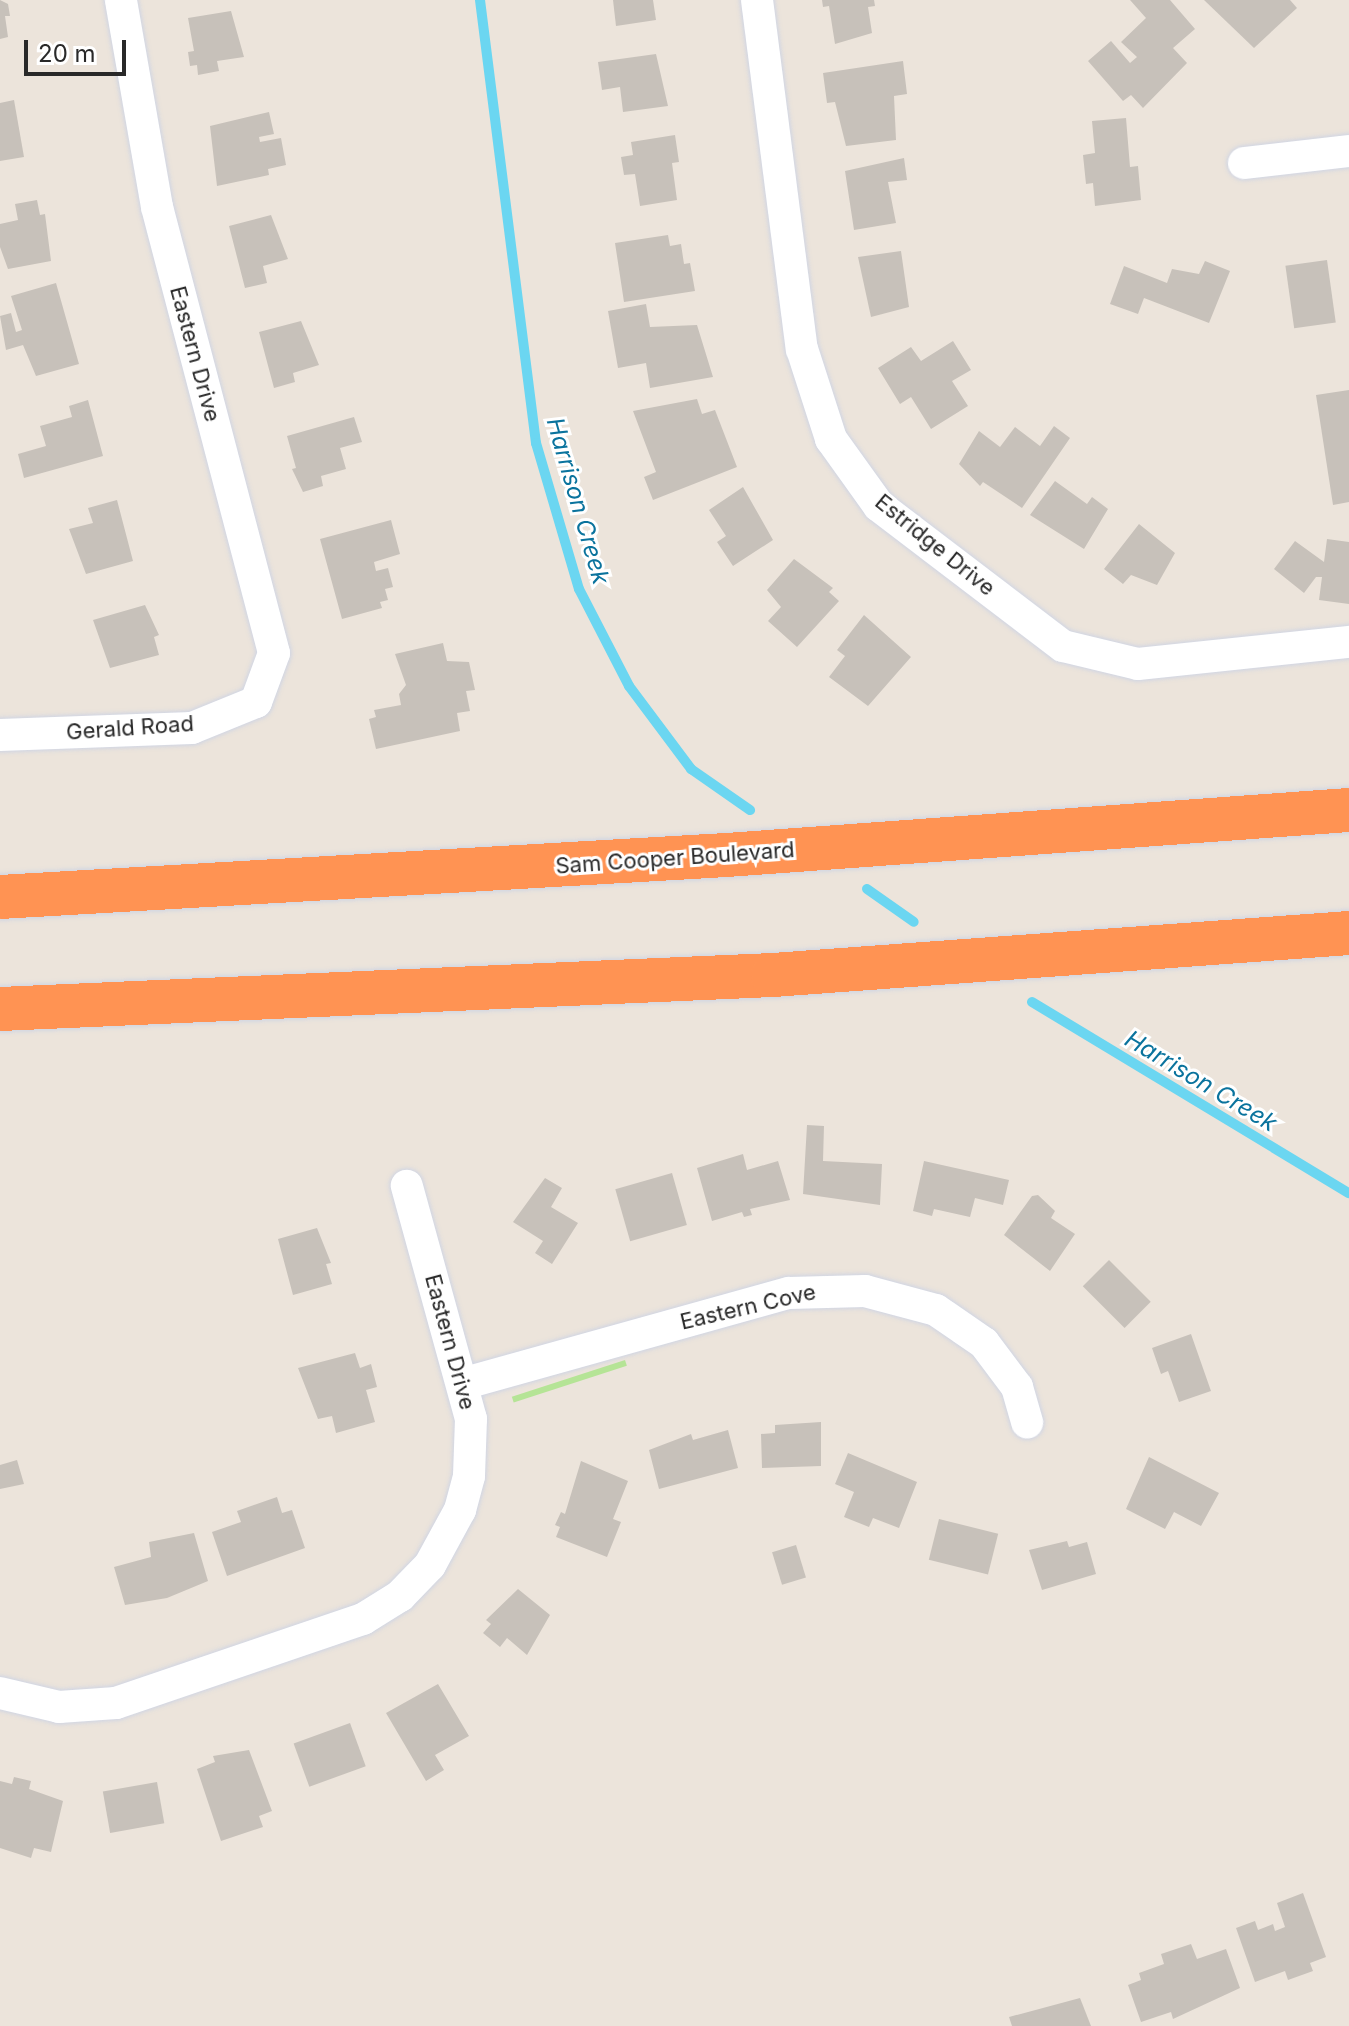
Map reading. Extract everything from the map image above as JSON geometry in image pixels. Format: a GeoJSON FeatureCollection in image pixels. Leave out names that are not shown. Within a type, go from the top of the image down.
{"type":"FeatureCollection","features":[{"type":"Feature","properties":{"kind":"highway","name":"Sam Cooper Boulevard"},"geometry":{"type":"LineString","coordinates":[[0,897],[727,855],[1349,810]]}},
{"type":"Feature","properties":{"kind":"highway"},"geometry":{"type":"LineString","coordinates":[[0,1009],[773,975],[1349,933]]}},
{"type":"Feature","properties":{"kind":"street","name":"Eastern Drive"},"geometry":{"type":"LineString","coordinates":[[121,0],[157,207],[274,653],[256,702]]}},
{"type":"Feature","properties":{"kind":"street","name":"Estridge Drive"},"geometry":{"type":"LineString","coordinates":[[757,0],[802,349],[831,439],[879,506],[1063,646],[1138,664],[1349,642]]}},
{"type":"Feature","properties":{"kind":"street"},"geometry":{"type":"LineString","coordinates":[[1244,163],[1349,151]]}},
{"type":"Feature","properties":{"kind":"street","name":"Gerald Road"},"geometry":{"type":"LineString","coordinates":[[0,735],[192,728],[256,702]]}},
{"type":"Feature","properties":{"kind":"street","name":"Eastern Drive"},"geometry":{"type":"LineString","coordinates":[[0,1693],[36,1704],[83,1708],[116,1703],[363,1619],[400,1596],[430,1565],[460,1510],[469,1476],[471,1419],[407,1186]]}},
{"type":"Feature","properties":{"kind":"street","name":"Eastern Cove"},"geometry":{"type":"LineString","coordinates":[[462,1384],[789,1293],[865,1291],[936,1310],[984,1343],[1017,1387],[1027,1423]]}},
{"type":"Feature","properties":{"kind":"green space"},"geometry":{"type":"Polygon","coordinates":[[[625,1360],[627,1366],[514,1402],[512,1397],[625,1360]]]}},
{"type":"Feature","properties":{"kind":"building"},"geometry":{"type":"Polygon","coordinates":[[[0,0],[8,4],[10,16],[5,16],[8,37],[0,39],[0,0]]]}},
{"type":"Feature","properties":{"kind":"building"},"geometry":{"type":"Polygon","coordinates":[[[613,0],[653,0],[656,20],[616,26],[613,0]]]}},
{"type":"Feature","properties":{"kind":"building"},"geometry":{"type":"Polygon","coordinates":[[[822,0],[874,0],[875,6],[868,7],[872,33],[835,44],[829,6],[823,7],[822,0]]]}},
{"type":"Feature","properties":{"kind":"building"},"geometry":{"type":"Polygon","coordinates":[[[1130,0],[1170,0],[1195,29],[1173,48],[1187,63],[1143,108],[1131,95],[1123,101],[1088,61],[1111,41],[1130,63],[1137,57],[1121,42],[1146,18],[1130,0]]]}},
{"type":"Feature","properties":{"kind":"building"},"geometry":{"type":"Polygon","coordinates":[[[1204,0],[1290,0],[1297,8],[1254,48],[1204,0]]]}},
{"type":"Feature","properties":{"kind":"building"},"geometry":{"type":"Polygon","coordinates":[[[231,11],[244,57],[217,61],[219,71],[198,75],[197,65],[190,66],[188,52],[194,51],[188,18],[231,11]]]}},
{"type":"Feature","properties":{"kind":"building"},"geometry":{"type":"Polygon","coordinates":[[[656,54],[668,106],[623,112],[620,87],[602,90],[598,62],[656,54]]]}},
{"type":"Feature","properties":{"kind":"building"},"geometry":{"type":"Polygon","coordinates":[[[903,61],[907,94],[894,96],[896,140],[846,146],[835,102],[827,103],[823,73],[903,61]]]}},
{"type":"Feature","properties":{"kind":"building"},"geometry":{"type":"Polygon","coordinates":[[[14,100],[24,157],[0,161],[0,103],[14,100]]]}},
{"type":"Feature","properties":{"kind":"building"},"geometry":{"type":"Polygon","coordinates":[[[269,112],[274,134],[259,137],[260,142],[281,138],[286,165],[268,169],[269,175],[217,186],[210,126],[269,112]]]}},
{"type":"Feature","properties":{"kind":"building"},"geometry":{"type":"Polygon","coordinates":[[[1126,118],[1130,167],[1138,166],[1141,200],[1095,206],[1093,183],[1086,184],[1083,155],[1095,153],[1092,121],[1126,118]]]}},
{"type":"Feature","properties":{"kind":"building"},"geometry":{"type":"Polygon","coordinates":[[[675,135],[679,162],[672,163],[677,200],[640,206],[635,174],[624,175],[621,157],[633,155],[631,142],[675,135]]]}},
{"type":"Feature","properties":{"kind":"building"},"geometry":{"type":"Polygon","coordinates":[[[904,158],[907,180],[888,182],[896,223],[854,230],[845,171],[904,158]]]}},
{"type":"Feature","properties":{"kind":"building"},"geometry":{"type":"Polygon","coordinates":[[[37,200],[40,215],[45,214],[51,261],[8,269],[0,247],[0,224],[18,220],[15,204],[37,200]]]}},
{"type":"Feature","properties":{"kind":"building"},"geometry":{"type":"Polygon","coordinates":[[[271,215],[288,259],[263,266],[267,283],[245,288],[229,226],[271,215]]]}},
{"type":"Feature","properties":{"kind":"building"},"geometry":{"type":"Polygon","coordinates":[[[668,235],[670,246],[681,244],[684,264],[690,263],[695,291],[624,302],[615,243],[668,235]]]}},
{"type":"Feature","properties":{"kind":"building"},"geometry":{"type":"Polygon","coordinates":[[[901,251],[909,307],[871,317],[858,257],[901,251]]]}},
{"type":"Feature","properties":{"kind":"building"},"geometry":{"type":"Polygon","coordinates":[[[1327,260],[1336,322],[1294,328],[1285,266],[1327,260]]]}},
{"type":"Feature","properties":{"kind":"building"},"geometry":{"type":"Polygon","coordinates":[[[1205,261],[1230,271],[1209,323],[1144,298],[1138,314],[1110,304],[1124,266],[1167,283],[1172,269],[1199,274],[1205,261]]]}},
{"type":"Feature","properties":{"kind":"building"},"geometry":{"type":"Polygon","coordinates":[[[56,283],[79,364],[36,376],[23,345],[6,350],[0,316],[11,313],[16,332],[22,330],[11,296],[56,283]]]}},
{"type":"Feature","properties":{"kind":"building"},"geometry":{"type":"Polygon","coordinates":[[[646,304],[650,327],[697,325],[713,377],[650,388],[646,363],[618,368],[608,311],[646,304]]]}},
{"type":"Feature","properties":{"kind":"building"},"geometry":{"type":"Polygon","coordinates":[[[301,321],[319,365],[293,373],[295,382],[274,388],[259,332],[301,321]]]}},
{"type":"Feature","properties":{"kind":"building"},"geometry":{"type":"Polygon","coordinates":[[[953,341],[971,370],[952,381],[968,406],[931,429],[911,397],[900,404],[878,368],[911,347],[921,361],[953,341]]]}},
{"type":"Feature","properties":{"kind":"building"},"geometry":{"type":"Polygon","coordinates":[[[1349,390],[1349,502],[1333,505],[1316,395],[1349,390]]]}},
{"type":"Feature","properties":{"kind":"building"},"geometry":{"type":"Polygon","coordinates":[[[697,399],[702,414],[715,410],[737,467],[653,500],[644,477],[656,472],[633,411],[697,399]]]}},
{"type":"Feature","properties":{"kind":"building"},"geometry":{"type":"Polygon","coordinates":[[[88,400],[103,456],[24,478],[18,454],[46,446],[40,426],[72,417],[69,406],[88,400]]]}},
{"type":"Feature","properties":{"kind":"building"},"geometry":{"type":"Polygon","coordinates":[[[354,417],[362,442],[340,448],[346,469],[321,476],[323,486],[303,492],[292,469],[296,468],[287,436],[354,417]]]}},
{"type":"Feature","properties":{"kind":"building"},"geometry":{"type":"Polygon","coordinates":[[[1054,426],[1070,438],[1022,508],[983,482],[980,486],[959,464],[979,431],[1000,447],[1015,427],[1040,446],[1054,426]]]}},
{"type":"Feature","properties":{"kind":"building"},"geometry":{"type":"Polygon","coordinates":[[[1055,481],[1087,504],[1092,497],[1108,509],[1084,549],[1030,515],[1055,481]]]}},
{"type":"Feature","properties":{"kind":"building"},"geometry":{"type":"Polygon","coordinates":[[[743,487],[773,540],[733,566],[717,542],[726,536],[709,510],[743,487]]]}},
{"type":"Feature","properties":{"kind":"building"},"geometry":{"type":"Polygon","coordinates":[[[117,500],[133,561],[86,574],[69,529],[93,523],[88,508],[117,500]]]}},
{"type":"Feature","properties":{"kind":"building"},"geometry":{"type":"Polygon","coordinates":[[[391,520],[400,554],[374,562],[376,571],[388,568],[393,587],[385,589],[388,600],[380,602],[382,608],[342,619],[320,539],[391,520]]]}},
{"type":"Feature","properties":{"kind":"building"},"geometry":{"type":"Polygon","coordinates":[[[1139,524],[1175,553],[1157,585],[1131,575],[1123,584],[1104,569],[1139,524]]]}},
{"type":"Feature","properties":{"kind":"building"},"geometry":{"type":"Polygon","coordinates":[[[1327,539],[1349,542],[1349,604],[1319,600],[1322,577],[1316,577],[1304,593],[1274,569],[1295,541],[1324,562],[1327,539]]]}},
{"type":"Feature","properties":{"kind":"building"},"geometry":{"type":"Polygon","coordinates":[[[794,559],[833,588],[829,592],[839,601],[797,647],[768,621],[781,607],[767,590],[794,559]]]}},
{"type":"Feature","properties":{"kind":"building"},"geometry":{"type":"Polygon","coordinates":[[[145,605],[159,635],[154,637],[159,655],[110,668],[93,620],[145,605]]]}},
{"type":"Feature","properties":{"kind":"building"},"geometry":{"type":"Polygon","coordinates":[[[864,615],[911,657],[868,706],[829,677],[845,656],[837,650],[864,615]]]}},
{"type":"Feature","properties":{"kind":"building"},"geometry":{"type":"Polygon","coordinates":[[[443,643],[447,661],[469,662],[475,690],[466,691],[470,711],[457,713],[460,731],[376,749],[369,719],[376,717],[374,710],[401,705],[399,694],[406,685],[395,654],[443,643]]]}},
{"type":"Feature","properties":{"kind":"building"},"geometry":{"type":"Polygon","coordinates":[[[807,1125],[824,1126],[823,1161],[882,1164],[880,1205],[803,1194],[807,1125]]]}},
{"type":"Feature","properties":{"kind":"building"},"geometry":{"type":"Polygon","coordinates":[[[743,1154],[747,1170],[778,1161],[790,1200],[750,1209],[752,1215],[744,1217],[742,1212],[712,1221],[697,1168],[743,1154]]]}},
{"type":"Feature","properties":{"kind":"building"},"geometry":{"type":"Polygon","coordinates":[[[924,1161],[1009,1180],[1003,1205],[975,1198],[970,1217],[934,1209],[932,1216],[913,1211],[924,1161]]]}},
{"type":"Feature","properties":{"kind":"building"},"geometry":{"type":"Polygon","coordinates":[[[672,1173],[687,1225],[630,1241],[615,1189],[672,1173]]]}},
{"type":"Feature","properties":{"kind":"building"},"geometry":{"type":"Polygon","coordinates":[[[545,1178],[562,1188],[551,1207],[578,1223],[552,1264],[535,1253],[543,1241],[513,1222],[545,1178]]]}},
{"type":"Feature","properties":{"kind":"building"},"geometry":{"type":"Polygon","coordinates":[[[1038,1195],[1055,1211],[1051,1218],[1075,1234],[1050,1271],[1004,1235],[1032,1196],[1038,1195]]]}},
{"type":"Feature","properties":{"kind":"building"},"geometry":{"type":"Polygon","coordinates":[[[317,1228],[331,1263],[326,1264],[332,1284],[293,1295],[278,1239],[317,1228]]]}},
{"type":"Feature","properties":{"kind":"building"},"geometry":{"type":"Polygon","coordinates":[[[1109,1260],[1151,1302],[1125,1328],[1083,1286],[1109,1260]]]}},
{"type":"Feature","properties":{"kind":"building"},"geometry":{"type":"Polygon","coordinates":[[[1191,1334],[1211,1391],[1179,1402],[1168,1371],[1161,1374],[1152,1348],[1191,1334]]]}},
{"type":"Feature","properties":{"kind":"building"},"geometry":{"type":"Polygon","coordinates":[[[355,1353],[360,1368],[371,1364],[377,1387],[366,1390],[375,1422],[336,1433],[332,1416],[318,1419],[298,1368],[355,1353]]]}},
{"type":"Feature","properties":{"kind":"building"},"geometry":{"type":"Polygon","coordinates":[[[821,1422],[821,1466],[762,1468],[761,1434],[775,1433],[775,1425],[821,1422]]]}},
{"type":"Feature","properties":{"kind":"building"},"geometry":{"type":"Polygon","coordinates":[[[728,1430],[738,1468],[659,1489],[649,1450],[691,1434],[693,1440],[728,1430]]]}},
{"type":"Feature","properties":{"kind":"building"},"geometry":{"type":"Polygon","coordinates":[[[848,1453],[917,1482],[899,1528],[873,1518],[869,1527],[844,1517],[854,1492],[835,1484],[848,1453]]]}},
{"type":"Feature","properties":{"kind":"building"},"geometry":{"type":"Polygon","coordinates":[[[1149,1457],[1219,1493],[1201,1526],[1174,1512],[1165,1529],[1126,1509],[1149,1457]]]}},
{"type":"Feature","properties":{"kind":"building"},"geometry":{"type":"Polygon","coordinates":[[[17,1460],[24,1484],[0,1489],[0,1465],[17,1460]]]}},
{"type":"Feature","properties":{"kind":"building"},"geometry":{"type":"Polygon","coordinates":[[[581,1461],[628,1481],[613,1519],[621,1522],[607,1557],[556,1537],[560,1527],[555,1525],[561,1512],[565,1514],[581,1461]]]}},
{"type":"Feature","properties":{"kind":"building"},"geometry":{"type":"Polygon","coordinates":[[[277,1497],[282,1513],[292,1510],[305,1548],[227,1576],[212,1532],[241,1522],[237,1511],[277,1497]]]}},
{"type":"Feature","properties":{"kind":"building"},"geometry":{"type":"Polygon","coordinates":[[[939,1519],[998,1534],[988,1575],[929,1560],[939,1519]]]}},
{"type":"Feature","properties":{"kind":"building"},"geometry":{"type":"Polygon","coordinates":[[[194,1533],[208,1581],[167,1598],[125,1605],[114,1567],[151,1557],[149,1542],[194,1533]]]}},
{"type":"Feature","properties":{"kind":"building"},"geometry":{"type":"Polygon","coordinates":[[[1067,1541],[1069,1547],[1087,1542],[1096,1574],[1042,1590],[1029,1550],[1067,1541]]]}},
{"type":"Feature","properties":{"kind":"building"},"geometry":{"type":"Polygon","coordinates":[[[796,1545],[806,1578],[782,1585],[772,1552],[796,1545]]]}},
{"type":"Feature","properties":{"kind":"building"},"geometry":{"type":"Polygon","coordinates":[[[518,1589],[550,1615],[527,1655],[507,1638],[500,1647],[483,1633],[491,1624],[486,1620],[518,1589]]]}},
{"type":"Feature","properties":{"kind":"building"},"geometry":{"type":"Polygon","coordinates":[[[438,1684],[469,1736],[435,1755],[444,1770],[426,1781],[386,1713],[438,1684]]]}},
{"type":"Feature","properties":{"kind":"building"},"geometry":{"type":"Polygon","coordinates":[[[350,1723],[366,1766],[309,1787],[294,1744],[350,1723]]]}},
{"type":"Feature","properties":{"kind":"building"},"geometry":{"type":"Polygon","coordinates":[[[249,1750],[272,1811],[259,1816],[263,1827],[221,1841],[197,1769],[215,1762],[213,1756],[249,1750]]]}},
{"type":"Feature","properties":{"kind":"building"},"geometry":{"type":"Polygon","coordinates":[[[14,1777],[31,1781],[29,1789],[63,1801],[51,1852],[34,1848],[31,1858],[0,1848],[0,1781],[12,1784],[14,1777]]]}},
{"type":"Feature","properties":{"kind":"building"},"geometry":{"type":"Polygon","coordinates":[[[157,1782],[164,1823],[110,1833],[103,1792],[157,1782]]]}},
{"type":"Feature","properties":{"kind":"building"},"geometry":{"type":"Polygon","coordinates":[[[1303,1893],[1326,1957],[1310,1963],[1313,1971],[1288,1980],[1285,1971],[1255,1982],[1236,1928],[1255,1921],[1258,1930],[1273,1924],[1275,1931],[1285,1927],[1277,1903],[1303,1893]]]}},
{"type":"Feature","properties":{"kind":"building"},"geometry":{"type":"Polygon","coordinates":[[[1191,1944],[1197,1959],[1226,1949],[1240,1988],[1173,2019],[1171,2012],[1141,2022],[1128,1985],[1141,1980],[1139,1973],[1164,1964],[1161,1954],[1191,1944]]]}},
{"type":"Feature","properties":{"kind":"building"},"geometry":{"type":"Polygon","coordinates":[[[1080,1998],[1091,2026],[1012,2026],[1009,2017],[1080,1998]]]}},
{"type":"Feature","properties":{"kind":"waterway","name":"Harrison Creek"},"geometry":{"type":"LineString","coordinates":[[480,0],[536,443],[579,589],[629,686],[691,769],[750,810]]}},
{"type":"Feature","properties":{"kind":"waterway","name":"Harrison Creek"},"geometry":{"type":"LineString","coordinates":[[867,889],[914,922]]}},
{"type":"Feature","properties":{"kind":"waterway","name":"Harrison Creek"},"geometry":{"type":"LineString","coordinates":[[1032,1002],[1349,1193]]}}]}
